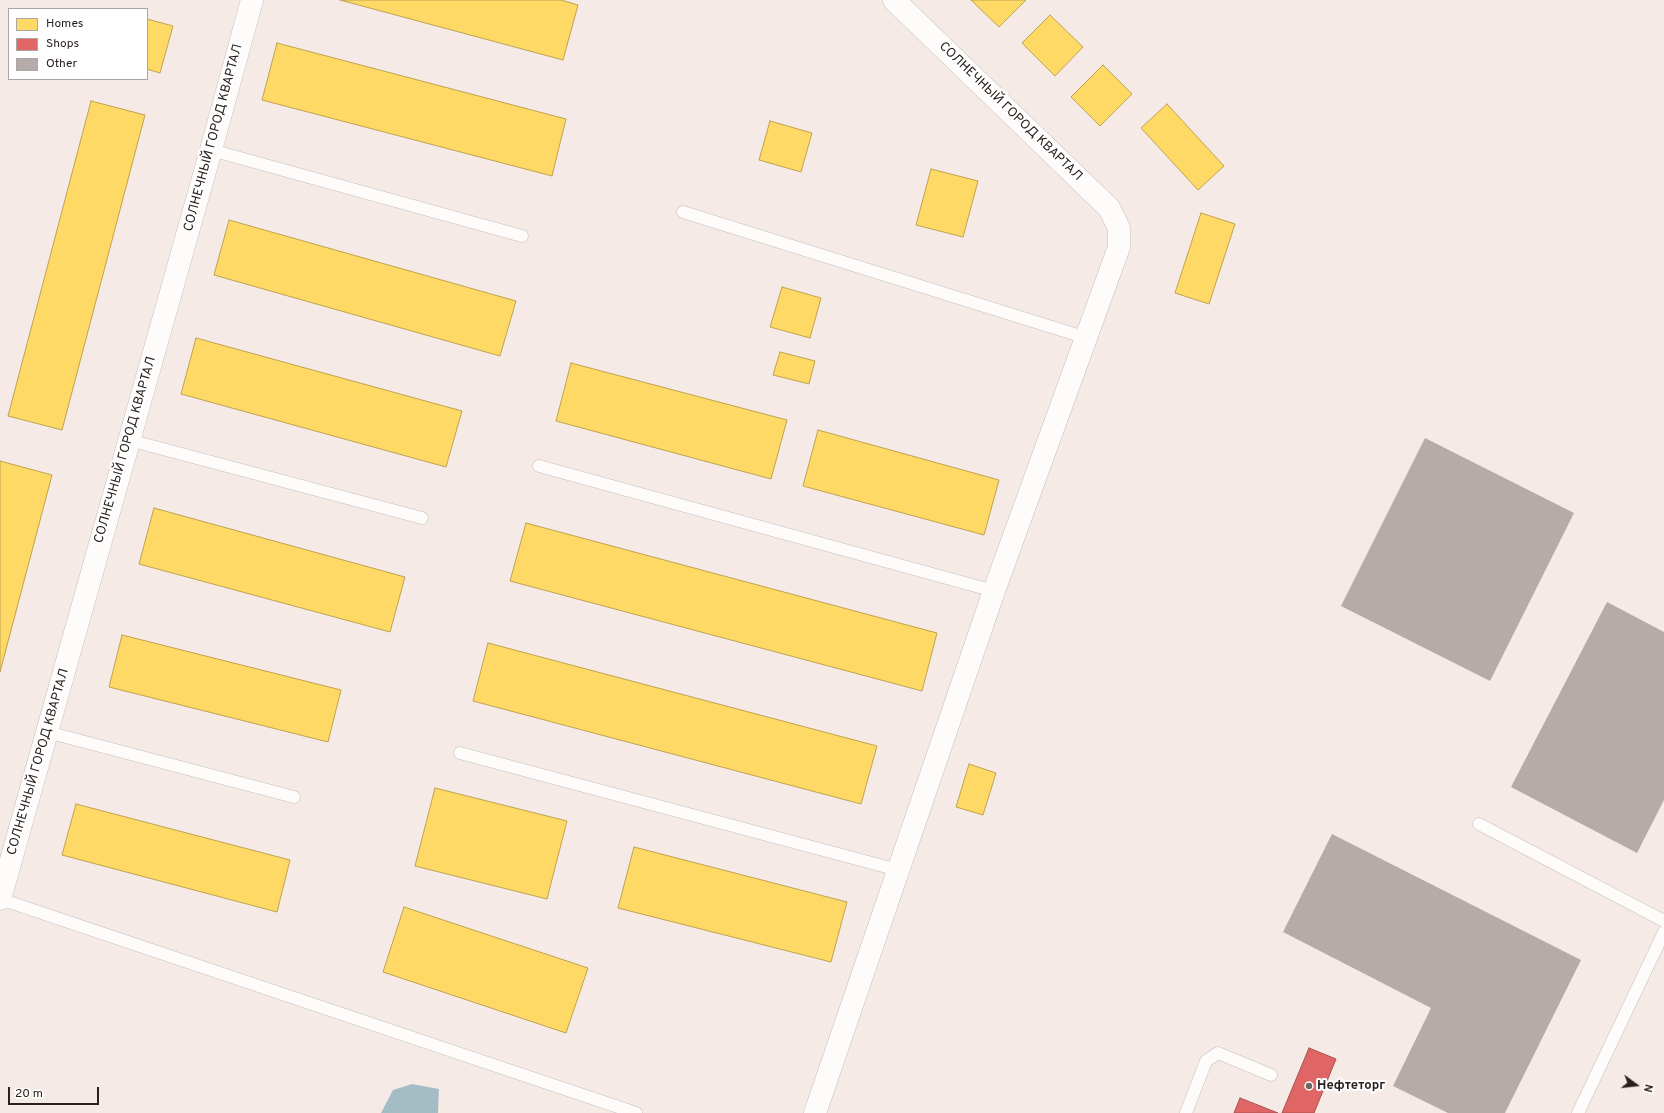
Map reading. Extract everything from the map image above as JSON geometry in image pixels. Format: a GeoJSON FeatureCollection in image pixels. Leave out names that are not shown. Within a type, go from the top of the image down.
{"type":"FeatureCollection","features":[{"type":"Feature","properties":{"kind":"street","name":"СОЛНЕЧНЫЙ ГОРОД КВАРТАЛ"},"geometry":{"type":"LineString","coordinates":[[0,899],[252,0]]}},
{"type":"Feature","properties":{"kind":"street","name":"СОЛНЕЧНЫЙ ГОРОД КВАРТАЛ"},"geometry":{"type":"LineString","coordinates":[[894,0],[1109,208],[1118,228],[1119,247],[1087,338]]}},
{"type":"Feature","properties":{"kind":"street"},"geometry":{"type":"LineString","coordinates":[[815,1113],[994,591],[1087,338]]}},
{"type":"Feature","properties":{"kind":"lane"},"geometry":{"type":"LineString","coordinates":[[211,150],[522,236]]}},
{"type":"Feature","properties":{"kind":"lane"},"geometry":{"type":"LineString","coordinates":[[683,212],[1087,338]]}},
{"type":"Feature","properties":{"kind":"lane"},"geometry":{"type":"LineString","coordinates":[[129,440],[422,518]]}},
{"type":"Feature","properties":{"kind":"lane"},"geometry":{"type":"LineString","coordinates":[[539,466],[994,591]]}},
{"type":"Feature","properties":{"kind":"lane"},"geometry":{"type":"LineString","coordinates":[[47,732],[294,797]]}},
{"type":"Feature","properties":{"kind":"lane"},"geometry":{"type":"LineString","coordinates":[[460,753],[898,870]]}},
{"type":"Feature","properties":{"kind":"lane"},"geometry":{"type":"LineString","coordinates":[[1479,824],[1664,921]]}},
{"type":"Feature","properties":{"kind":"lane"},"geometry":{"type":"LineString","coordinates":[[0,899],[636,1113]]}},
{"type":"Feature","properties":{"kind":"lane"},"geometry":{"type":"LineString","coordinates":[[1578,1113],[1664,932]]}},
{"type":"Feature","properties":{"kind":"lane"},"geometry":{"type":"LineString","coordinates":[[1186,1113],[1206,1061],[1218,1053],[1271,1074]]}},
{"type":"Feature","properties":{"kind":"water"},"geometry":{"type":"Polygon","coordinates":[[[412,1084],[439,1089],[438,1113],[381,1113],[393,1090],[412,1084]]]}},
{"type":"Feature","properties":{"kind":"building: Homes"},"geometry":{"type":"Polygon","coordinates":[[[340,0],[561,0],[578,5],[563,60],[340,0]]]}},
{"type":"Feature","properties":{"kind":"building: Homes"},"geometry":{"type":"Polygon","coordinates":[[[971,0],[1026,0],[999,27],[971,0]]]}},
{"type":"Feature","properties":{"kind":"building: Homes"},"geometry":{"type":"Polygon","coordinates":[[[1050,15],[1083,47],[1055,76],[1022,43],[1050,15]]]}},
{"type":"Feature","properties":{"kind":"building: Homes"},"geometry":{"type":"Polygon","coordinates":[[[148,19],[173,26],[160,73],[148,69],[148,19]]]}},
{"type":"Feature","properties":{"kind":"building: Homes"},"geometry":{"type":"Polygon","coordinates":[[[277,43],[566,119],[552,176],[262,100],[277,43]]]}},
{"type":"Feature","properties":{"kind":"building: Homes"},"geometry":{"type":"Polygon","coordinates":[[[1103,65],[1132,94],[1100,126],[1071,97],[1103,65]]]}},
{"type":"Feature","properties":{"kind":"building: Homes"},"geometry":{"type":"Polygon","coordinates":[[[91,101],[145,115],[62,430],[8,416],[91,101]]]}},
{"type":"Feature","properties":{"kind":"building: Homes"},"geometry":{"type":"Polygon","coordinates":[[[1167,104],[1224,166],[1198,190],[1141,128],[1167,104]]]}},
{"type":"Feature","properties":{"kind":"building: Homes"},"geometry":{"type":"Polygon","coordinates":[[[770,121],[812,133],[801,172],[759,160],[770,121]]]}},
{"type":"Feature","properties":{"kind":"building: Homes"},"geometry":{"type":"Polygon","coordinates":[[[931,169],[978,181],[963,237],[916,225],[931,169]]]}},
{"type":"Feature","properties":{"kind":"building: Homes"},"geometry":{"type":"Polygon","coordinates":[[[1201,213],[1235,224],[1209,304],[1175,293],[1201,213]]]}},
{"type":"Feature","properties":{"kind":"building: Homes"},"geometry":{"type":"Polygon","coordinates":[[[229,220],[516,301],[500,356],[214,275],[229,220]]]}},
{"type":"Feature","properties":{"kind":"building: Homes"},"geometry":{"type":"Polygon","coordinates":[[[782,287],[821,298],[810,338],[770,327],[782,287]]]}},
{"type":"Feature","properties":{"kind":"building: Homes"},"geometry":{"type":"Polygon","coordinates":[[[196,338],[462,411],[446,467],[181,394],[196,338]]]}},
{"type":"Feature","properties":{"kind":"building: Homes"},"geometry":{"type":"Polygon","coordinates":[[[780,352],[815,361],[809,384],[773,375],[780,352]]]}},
{"type":"Feature","properties":{"kind":"building: Homes"},"geometry":{"type":"Polygon","coordinates":[[[571,363],[787,420],[771,479],[556,421],[571,363]]]}},
{"type":"Feature","properties":{"kind":"building: Homes"},"geometry":{"type":"Polygon","coordinates":[[[818,430],[999,480],[984,535],[803,486],[818,430]]]}},
{"type":"Feature","properties":{"kind":"building: Homes"},"geometry":{"type":"Polygon","coordinates":[[[0,461],[52,475],[0,672],[0,461]]]}},
{"type":"Feature","properties":{"kind":"building: Homes"},"geometry":{"type":"Polygon","coordinates":[[[154,508],[405,577],[390,632],[139,564],[154,508]]]}},
{"type":"Feature","properties":{"kind":"building: Homes"},"geometry":{"type":"Polygon","coordinates":[[[526,523],[937,633],[922,691],[510,581],[526,523]]]}},
{"type":"Feature","properties":{"kind":"building: Homes"},"geometry":{"type":"Polygon","coordinates":[[[122,635],[341,690],[328,742],[109,687],[122,635]]]}},
{"type":"Feature","properties":{"kind":"building: Homes"},"geometry":{"type":"Polygon","coordinates":[[[488,643],[877,746],[861,804],[473,701],[488,643]]]}},
{"type":"Feature","properties":{"kind":"building: Homes"},"geometry":{"type":"Polygon","coordinates":[[[969,764],[996,773],[983,815],[956,807],[969,764]]]}},
{"type":"Feature","properties":{"kind":"building: Homes"},"geometry":{"type":"Polygon","coordinates":[[[435,788],[567,821],[547,899],[415,866],[435,788]]]}},
{"type":"Feature","properties":{"kind":"building: Homes"},"geometry":{"type":"Polygon","coordinates":[[[76,804],[290,860],[277,912],[62,855],[76,804]]]}},
{"type":"Feature","properties":{"kind":"building: Homes"},"geometry":{"type":"Polygon","coordinates":[[[634,847],[847,902],[831,962],[618,908],[634,847]]]}},
{"type":"Feature","properties":{"kind":"building: Homes"},"geometry":{"type":"Polygon","coordinates":[[[404,907],[588,968],[566,1033],[383,972],[404,907]]]}},
{"type":"Feature","properties":{"kind":"building: Shops","name":"Нефтеторг"},"geometry":{"type":"Polygon","coordinates":[[[1309,1048],[1336,1059],[1314,1113],[1282,1113],[1309,1048]]]}},
{"type":"Feature","properties":{"kind":"building: Shops"},"geometry":{"type":"Polygon","coordinates":[[[1240,1098],[1278,1113],[1234,1113],[1240,1098]]]}},
{"type":"Feature","properties":{"kind":"building: Other"},"geometry":{"type":"Polygon","coordinates":[[[1425,438],[1574,513],[1490,681],[1341,606],[1425,438]]]}},
{"type":"Feature","properties":{"kind":"building: Other"},"geometry":{"type":"Polygon","coordinates":[[[1607,602],[1664,632],[1664,800],[1637,853],[1511,787],[1607,602]]]}},
{"type":"Feature","properties":{"kind":"building: Other"},"geometry":{"type":"Polygon","coordinates":[[[1332,834],[1581,960],[1505,1113],[1448,1113],[1393,1086],[1431,1008],[1283,932],[1332,834]]]}},
{"type":"Feature","properties":{"kind":"place","name":"Нефтеторг"},"geometry":{"type":"Point","coordinates":[1309,1086]}}]}
